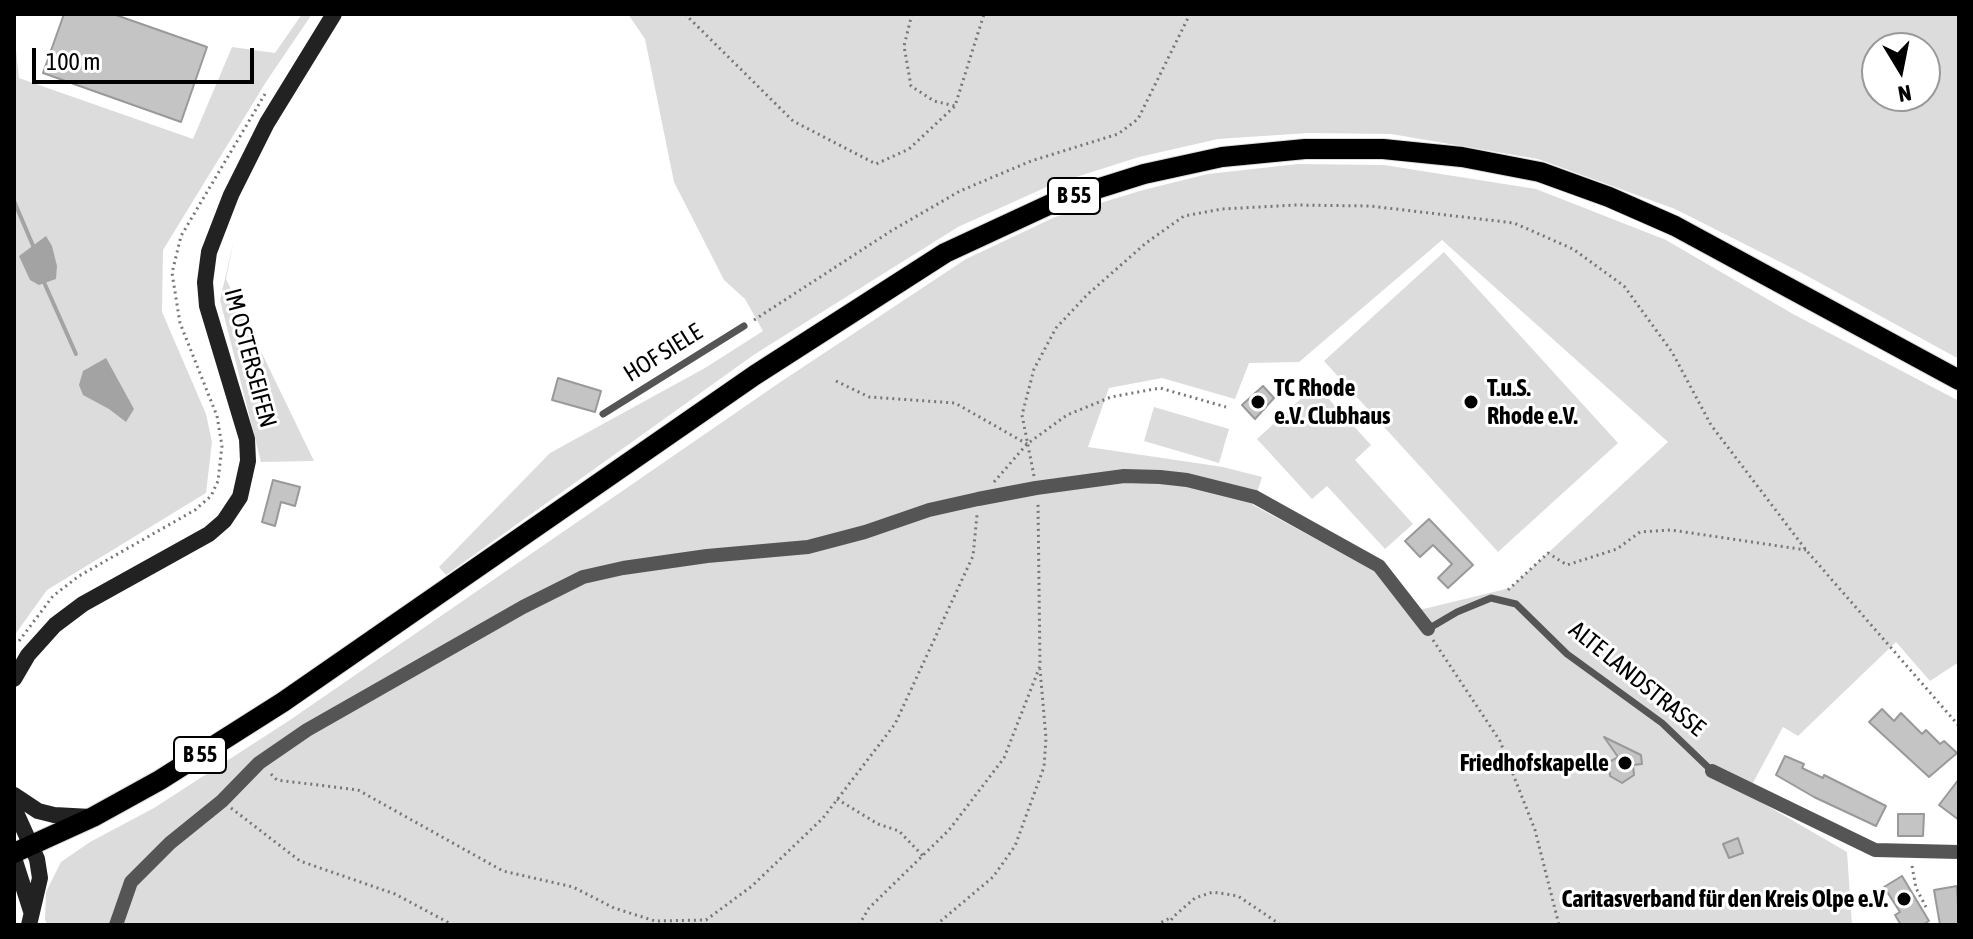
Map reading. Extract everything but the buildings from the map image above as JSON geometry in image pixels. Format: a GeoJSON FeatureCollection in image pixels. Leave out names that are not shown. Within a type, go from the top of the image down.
{"type":"FeatureCollection","features":[{"type":"Feature","properties":{"kind":"main road","name":"B 55"},"geometry":{"type":"LineString","coordinates":[[20,853],[160,780],[283,702],[755,375],[945,253],[1055,202],[1144,174],[1222,157],[1305,149],[1383,149],[1462,157],[1540,172],[1609,197],[1675,226],[1959,380]]}},
{"type":"Feature","properties":{"kind":"street","name":"IM OSTERSEIFEN"},"geometry":{"type":"LineString","coordinates":[[14,679],[28,655],[55,625],[83,604],[209,534],[224,521],[240,497],[248,461],[247,439],[207,306],[205,282],[209,252],[231,195],[267,123],[334,14]]}},
{"type":"Feature","properties":{"kind":"street"},"geometry":{"type":"LineString","coordinates":[[116,925],[131,882],[170,843],[222,801],[259,763],[307,730],[523,607],[583,577],[684,559],[808,547],[929,510],[1036,488],[1124,476],[1160,477],[1187,480],[1255,497],[1379,566],[1428,629]]}},
{"type":"Feature","properties":{"kind":"street","name":"ALTE LANDSTRASSE"},"geometry":{"type":"LineString","coordinates":[[1712,771],[1875,850],[1959,852]]}},
{"type":"Feature","properties":{"kind":"street"},"geometry":{"type":"LineString","coordinates":[[14,795],[38,811],[93,817]]}},
{"type":"Feature","properties":{"kind":"street"},"geometry":{"type":"LineString","coordinates":[[14,808],[20,853],[40,878],[30,918]]}},
{"type":"Feature","properties":{"kind":"street"},"geometry":{"type":"LineString","coordinates":[[14,892],[30,918]]}},
{"type":"Feature","properties":{"kind":"lane","name":"HOF SIELE"},"geometry":{"type":"LineString","coordinates":[[603,414],[744,326]]}},
{"type":"Feature","properties":{"kind":"lane"},"geometry":{"type":"LineString","coordinates":[[1428,629],[1475,604],[1491,598],[1498,599]]}},
{"type":"Feature","properties":{"kind":"lane","name":"ALTE LANDSTRASSE"},"geometry":{"type":"LineString","coordinates":[[1498,599],[1516,604],[1567,654],[1662,723],[1712,771]]}},
{"type":"Feature","properties":{"kind":"path"},"geometry":{"type":"LineString","coordinates":[[685,14],[793,121],[876,164],[909,149],[955,106],[984,14]]}},
{"type":"Feature","properties":{"kind":"path"},"geometry":{"type":"LineString","coordinates":[[912,14],[904,46],[911,86],[934,101],[955,106]]}},
{"type":"Feature","properties":{"kind":"path"},"geometry":{"type":"LineString","coordinates":[[744,326],[891,231],[960,191],[1031,161],[1118,134],[1138,119],[1190,14]]}},
{"type":"Feature","properties":{"kind":"path"},"geometry":{"type":"LineString","coordinates":[[14,649],[25,630],[53,596],[79,576],[195,510],[211,496],[218,481],[222,446],[217,416],[180,323],[172,273],[181,236],[265,95]]}},
{"type":"Feature","properties":{"kind":"path"},"geometry":{"type":"LineString","coordinates":[[936,925],[993,877],[1015,846],[1044,767],[1046,738],[1040,666],[1040,520],[1022,415],[1034,369],[1056,328],[1088,294],[1146,243],[1184,216],[1222,209],[1296,205],[1370,206],[1514,223],[1573,249],[1624,286],[1672,352],[1711,425],[1806,550],[1959,726]]}},
{"type":"Feature","properties":{"kind":"path"},"geometry":{"type":"LineString","coordinates":[[836,381],[869,397],[955,403],[1027,444]]}},
{"type":"Feature","properties":{"kind":"path"},"geometry":{"type":"LineString","coordinates":[[259,763],[277,780],[358,790],[503,871],[573,887],[614,908],[655,921],[707,923],[752,886],[823,818],[895,724],[973,556],[978,499],[1027,444],[1067,415],[1111,397],[1160,388],[1226,407]]}},
{"type":"Feature","properties":{"kind":"path"},"geometry":{"type":"LineString","coordinates":[[1498,599],[1548,553],[1567,565],[1617,549],[1640,532],[1671,530],[1806,550]]}},
{"type":"Feature","properties":{"kind":"path"},"geometry":{"type":"LineString","coordinates":[[1428,629],[1436,646],[1500,741],[1535,830],[1559,925]]}},
{"type":"Feature","properties":{"kind":"path"},"geometry":{"type":"LineString","coordinates":[[859,925],[869,908],[949,830],[1004,758],[1040,666]]}},
{"type":"Feature","properties":{"kind":"path"},"geometry":{"type":"LineString","coordinates":[[837,799],[878,824],[899,831],[923,856]]}},
{"type":"Feature","properties":{"kind":"path"},"geometry":{"type":"LineString","coordinates":[[222,801],[300,861],[395,894],[453,925]]}},
{"type":"Feature","properties":{"kind":"path"},"geometry":{"type":"LineString","coordinates":[[1912,866],[1916,888],[1926,907]]}},
{"type":"Feature","properties":{"kind":"path"},"geometry":{"type":"LineString","coordinates":[[1156,925],[1173,917],[1195,898],[1213,892],[1238,896],[1281,925]]}},
{"type":"Feature","properties":{"kind":"path"},"geometry":{"type":"LineString","coordinates":[[1168,925],[1173,917]]}},
{"type":"Feature","properties":{"kind":"shaded area"},"geometry":{"type":"Polygon","coordinates":[[[302,14],[312,14],[266,82],[163,250],[162,312],[206,414],[212,442],[206,493],[47,590],[14,636],[14,31],[19,78],[193,139],[232,47],[275,53],[302,14]]]}},
{"type":"Feature","properties":{"kind":"shaded area"},"geometry":{"type":"Polygon","coordinates":[[[628,14],[1959,14],[1959,359],[1800,272],[1675,209],[1538,159],[1391,134],[1308,133],[1218,139],[1139,157],[1051,185],[958,227],[755,354],[446,575],[439,567],[550,453],[705,368],[763,331],[745,299],[724,280],[674,182],[645,39],[628,14]]]}},
{"type":"Feature","properties":{"kind":"shaded area"},"geometry":{"type":"Polygon","coordinates":[[[1298,164],[1384,165],[1536,189],[1666,240],[1793,314],[1959,401],[1959,662],[1930,681],[1896,642],[1798,736],[1783,727],[1747,794],[1847,852],[1852,925],[48,925],[45,920],[46,892],[61,862],[90,842],[154,808],[290,720],[779,383],[966,259],[1055,217],[1208,174],[1298,164]],[[1442,240],[1299,362],[1249,363],[1235,399],[1162,378],[1109,388],[1088,447],[1223,467],[1262,477],[1253,505],[1375,571],[1407,613],[1510,588],[1668,442],[1442,240]]]}},
{"type":"Feature","properties":{"kind":"shaded area"},"geometry":{"type":"Polygon","coordinates":[[[46,236],[57,266],[56,279],[39,285],[30,280],[19,256],[46,236]]]}},
{"type":"Feature","properties":{"kind":"shaded area"},"geometry":{"type":"Polygon","coordinates":[[[234,240],[226,279],[314,461],[261,462],[220,300],[234,240]]]}},
{"type":"Feature","properties":{"kind":"shaded area","name":"T.u.S. Rhode e.V."},"geometry":{"type":"Polygon","coordinates":[[[1444,252],[1618,443],[1498,552],[1324,361],[1444,252]]]}},
{"type":"Feature","properties":{"kind":"shaded area"},"geometry":{"type":"Polygon","coordinates":[[[106,358],[134,409],[126,422],[83,395],[79,385],[83,371],[106,358]]]}},
{"type":"Feature","properties":{"kind":"shaded area"},"geometry":{"type":"Polygon","coordinates":[[[1316,385],[1371,445],[1355,460],[1413,524],[1385,549],[1327,486],[1312,499],[1257,439],[1316,385]]]}},
{"type":"Feature","properties":{"kind":"shaded area"},"geometry":{"type":"Polygon","coordinates":[[[1154,407],[1229,429],[1219,463],[1144,441],[1154,407]]]}},
{"type":"Feature","properties":{"kind":"waterway"},"geometry":{"type":"LineString","coordinates":[[14,201],[34,248]]}},
{"type":"Feature","properties":{"kind":"waterway"},"geometry":{"type":"LineString","coordinates":[[43,280],[76,354]]}},
{"type":"Feature","properties":{"kind":"place","name":"TC Rhode e.V. Clubhaus"},"geometry":{"type":"Point","coordinates":[1258,402]}},
{"type":"Feature","properties":{"kind":"place","name":"T.u.S. Rhode e.V."},"geometry":{"type":"Point","coordinates":[1471,402]}},
{"type":"Feature","properties":{"kind":"place","name":"Friedhofskapelle"},"geometry":{"type":"Point","coordinates":[1625,763]}},
{"type":"Feature","properties":{"kind":"place","name":"Caritasverband für den Kreis Olpe e.V."},"geometry":{"type":"Point","coordinates":[1904,899]}}]}
